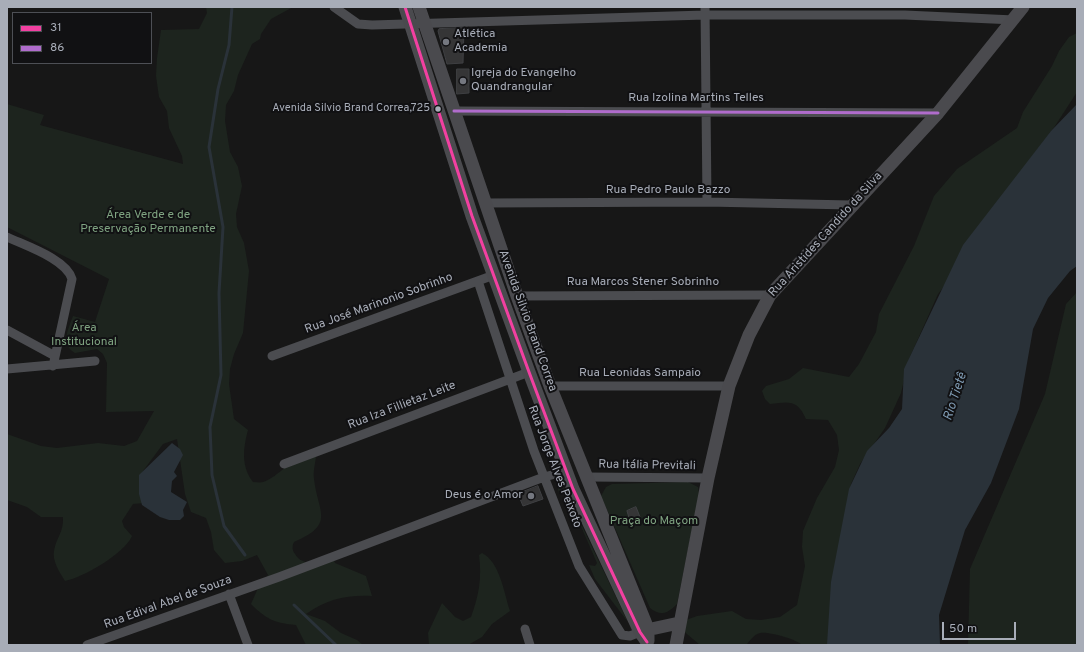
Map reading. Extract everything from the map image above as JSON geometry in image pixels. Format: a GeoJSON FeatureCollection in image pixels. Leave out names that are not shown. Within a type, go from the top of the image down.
{"type":"FeatureCollection","features":[{"type":"Feature","properties":{"kind":"main road","name":"Avenida Silvio Brand Correa"},"geometry":{"type":"LineString","coordinates":[[405,7],[472,216],[573,489],[646,637]]}},
{"type":"Feature","properties":{"kind":"main road","name":"Avenida Silvio Brand Correa"},"geometry":{"type":"LineString","coordinates":[[419,7],[517,296],[646,637]]}},
{"type":"Feature","properties":{"kind":"main road","name":"Rua Aristides Candido da Silva"},"geometry":{"type":"LineString","coordinates":[[676,645],[708,478],[729,386],[749,335],[770,295],[851,205],[938,113],[1023,7]]}},
{"type":"Feature","properties":{"kind":"main road"},"geometry":{"type":"LineString","coordinates":[[646,637],[679,623]]}},
{"type":"Feature","properties":{"kind":"street"},"geometry":{"type":"LineString","coordinates":[[334,7],[358,24],[424,24],[613,17],[705,11],[794,11],[1014,20]]}},
{"type":"Feature","properties":{"kind":"street"},"geometry":{"type":"LineString","coordinates":[[613,7],[613,17]]}},
{"type":"Feature","properties":{"kind":"street"},"geometry":{"type":"LineString","coordinates":[[705,11],[707,202]]}},
{"type":"Feature","properties":{"kind":"street","name":"Rua Izolina Martins Telles"},"geometry":{"type":"LineString","coordinates":[[454,111],[938,113]]}},
{"type":"Feature","properties":{"kind":"street","name":"Rua Pedro Paulo Bazzo"},"geometry":{"type":"LineString","coordinates":[[485,203],[707,202],[851,205]]}},
{"type":"Feature","properties":{"kind":"street"},"geometry":{"type":"LineString","coordinates":[[7,237],[60,263],[68,269],[72,279],[53,366]]}},
{"type":"Feature","properties":{"kind":"street","name":"Rua José Marinonio Sobrinho"},"geometry":{"type":"LineString","coordinates":[[272,356],[494,275]]}},
{"type":"Feature","properties":{"kind":"street","name":"Rua Jorge Alves Peixoto"},"geometry":{"type":"LineString","coordinates":[[478,281],[509,379],[544,477],[579,566],[622,635],[646,637]]}},
{"type":"Feature","properties":{"kind":"street","name":"Rua Marcos Stener Sobrinho"},"geometry":{"type":"LineString","coordinates":[[517,296],[770,295]]}},
{"type":"Feature","properties":{"kind":"street"},"geometry":{"type":"LineString","coordinates":[[7,330],[55,356]]}},
{"type":"Feature","properties":{"kind":"street"},"geometry":{"type":"LineString","coordinates":[[7,369],[95,361]]}},
{"type":"Feature","properties":{"kind":"street","name":"Rua Iza Fillietaz Leite"},"geometry":{"type":"LineString","coordinates":[[284,464],[529,372]]}},
{"type":"Feature","properties":{"kind":"street","name":"Rua Leonidas Sampaio"},"geometry":{"type":"LineString","coordinates":[[550,386],[729,386]]}},
{"type":"Feature","properties":{"kind":"street","name":"Rua Edival Abel de Souza"},"geometry":{"type":"LineString","coordinates":[[87,645],[258,584],[544,477],[567,471]]}},
{"type":"Feature","properties":{"kind":"street","name":"Rua Itália Previtali"},"geometry":{"type":"LineString","coordinates":[[586,477],[708,478]]}},
{"type":"Feature","properties":{"kind":"street"},"geometry":{"type":"LineString","coordinates":[[229,594],[248,645]]}},
{"type":"Feature","properties":{"kind":"street"},"geometry":{"type":"LineString","coordinates":[[525,629],[530,645]]}},
{"type":"Feature","properties":{"kind":"green space"},"geometry":{"type":"Polygon","coordinates":[[[206,7],[293,7],[271,19],[261,34],[260,39],[252,44],[238,75],[234,91],[226,105],[225,121],[230,152],[238,167],[242,186],[236,214],[237,227],[244,243],[249,271],[243,333],[234,354],[230,369],[229,384],[234,419],[248,430],[244,457],[246,470],[253,482],[262,482],[270,479],[301,457],[316,457],[314,476],[321,509],[320,523],[307,536],[294,542],[293,551],[298,558],[303,561],[313,563],[334,560],[335,563],[366,576],[372,596],[353,596],[329,601],[306,614],[325,621],[341,633],[357,640],[363,645],[306,645],[296,625],[282,623],[266,617],[251,604],[258,588],[268,575],[257,555],[242,561],[225,563],[214,550],[211,532],[206,518],[191,512],[185,494],[177,439],[163,444],[143,471],[142,486],[145,503],[133,504],[122,521],[124,527],[132,536],[128,543],[103,564],[73,579],[65,581],[54,559],[54,551],[61,531],[63,517],[41,517],[27,507],[7,500],[7,434],[41,446],[57,448],[98,443],[124,446],[137,441],[154,411],[106,412],[107,363],[103,354],[97,349],[75,353],[70,349],[66,341],[66,336],[73,316],[95,322],[109,279],[7,227],[7,104],[44,115],[40,125],[183,164],[182,156],[169,128],[167,111],[159,97],[156,76],[161,30],[199,29],[207,13],[206,7]]]}},
{"type":"Feature","properties":{"kind":"green space"},"geometry":{"type":"Polygon","coordinates":[[[1077,33],[1077,92],[1055,126],[1022,170],[974,248],[938,294],[909,359],[901,393],[885,428],[860,464],[851,484],[838,556],[830,645],[802,645],[788,638],[775,634],[760,633],[752,638],[746,645],[700,645],[681,629],[678,623],[697,616],[732,611],[746,619],[761,620],[780,617],[797,605],[805,566],[802,547],[803,531],[817,498],[835,467],[839,450],[837,435],[828,420],[806,419],[799,408],[792,403],[770,404],[765,399],[762,391],[766,386],[789,379],[803,368],[849,377],[859,364],[876,332],[879,314],[914,246],[934,196],[957,169],[1017,128],[1023,112],[1052,66],[1059,51],[1069,37],[1077,33]]]}},
{"type":"Feature","properties":{"kind":"green space"},"geometry":{"type":"Polygon","coordinates":[[[1077,292],[1077,645],[968,645],[970,569],[1045,394],[1066,304],[1077,292]]]}},
{"type":"Feature","properties":{"kind":"green space"},"geometry":{"type":"Polygon","coordinates":[[[556,481],[564,481],[582,526],[628,622],[595,579],[589,565],[595,566],[597,563],[567,494],[559,493],[556,481]]]}},
{"type":"Feature","properties":{"kind":"green space","name":"Praça do Maçom"},"geometry":{"type":"Polygon","coordinates":[[[688,482],[698,487],[699,494],[677,604],[671,610],[661,613],[650,608],[601,496],[606,487],[612,484],[688,482]]]}},
{"type":"Feature","properties":{"kind":"green space"},"geometry":{"type":"Polygon","coordinates":[[[482,553],[493,563],[497,571],[510,611],[492,624],[482,637],[468,645],[429,645],[428,633],[442,603],[455,617],[463,621],[471,617],[479,586],[479,555],[482,553]]]}},
{"type":"Feature","properties":{"kind":"water","name":"Rio Tietê"},"geometry":{"type":"Polygon","coordinates":[[[1077,104],[1077,266],[1070,271],[1048,298],[1033,329],[1019,409],[991,483],[965,530],[939,615],[940,645],[827,645],[831,582],[849,489],[867,451],[889,428],[902,409],[904,369],[963,245],[1051,131],[1077,104]]]}},
{"type":"Feature","properties":{"kind":"water"},"geometry":{"type":"Polygon","coordinates":[[[172,443],[180,449],[183,455],[174,472],[177,476],[172,481],[171,492],[187,502],[183,510],[184,516],[180,520],[169,520],[160,517],[142,505],[139,494],[139,475],[172,443]]]}},
{"type":"Feature","properties":{"kind":"building"},"geometry":{"type":"Polygon","coordinates":[[[464,28],[463,63],[447,64],[438,31],[439,29],[464,28]]]}},
{"type":"Feature","properties":{"kind":"building","name":"Igreja do Evangelho Quandrangular"},"geometry":{"type":"Polygon","coordinates":[[[457,69],[469,69],[469,93],[457,94],[457,69]]]}},
{"type":"Feature","properties":{"kind":"building","name":"Deus é o Amor"},"geometry":{"type":"Polygon","coordinates":[[[538,486],[543,499],[523,506],[518,494],[538,486]]]}},
{"type":"Feature","properties":{"kind":"building"},"geometry":{"type":"Polygon","coordinates":[[[636,507],[640,517],[630,521],[627,511],[636,507]]]}},
{"type":"Feature","properties":{"kind":"waterway"},"geometry":{"type":"LineString","coordinates":[[232,7],[229,45],[218,89],[209,147],[223,227],[219,293],[221,375],[210,427],[212,475],[224,526],[245,555]]}},
{"type":"Feature","properties":{"kind":"waterway"},"geometry":{"type":"LineString","coordinates":[[294,605],[336,645]]}},
{"type":"Feature","properties":{"kind":"transit line","name":"31"},"geometry":{"type":"LineString","coordinates":[[405,7],[472,216],[573,489],[640,632],[647,642]]}},
{"type":"Feature","properties":{"kind":"transit line","name":"86"},"geometry":{"type":"LineString","coordinates":[[454,111],[938,113]]}},
{"type":"Feature","properties":{"kind":"place","name":"Atlética Academia"},"geometry":{"type":"Point","coordinates":[446,42]}},
{"type":"Feature","properties":{"kind":"place","name":"Igreja do Evangelho Quandrangular"},"geometry":{"type":"Point","coordinates":[463,81]}},
{"type":"Feature","properties":{"kind":"place","name":"Avenida Silvio Brand Correa,725"},"geometry":{"type":"Point","coordinates":[438,109]}},
{"type":"Feature","properties":{"kind":"place","name":"Deus é o Amor"},"geometry":{"type":"Point","coordinates":[531,496]}},
{"type":"Feature","properties":{"kind":"park label","name":"Área Verde e de Preservação Permanente"},"geometry":{"type":"Point","coordinates":[148,223]}},
{"type":"Feature","properties":{"kind":"park label","name":"Área Institucional"},"geometry":{"type":"Point","coordinates":[84,336]}}]}
